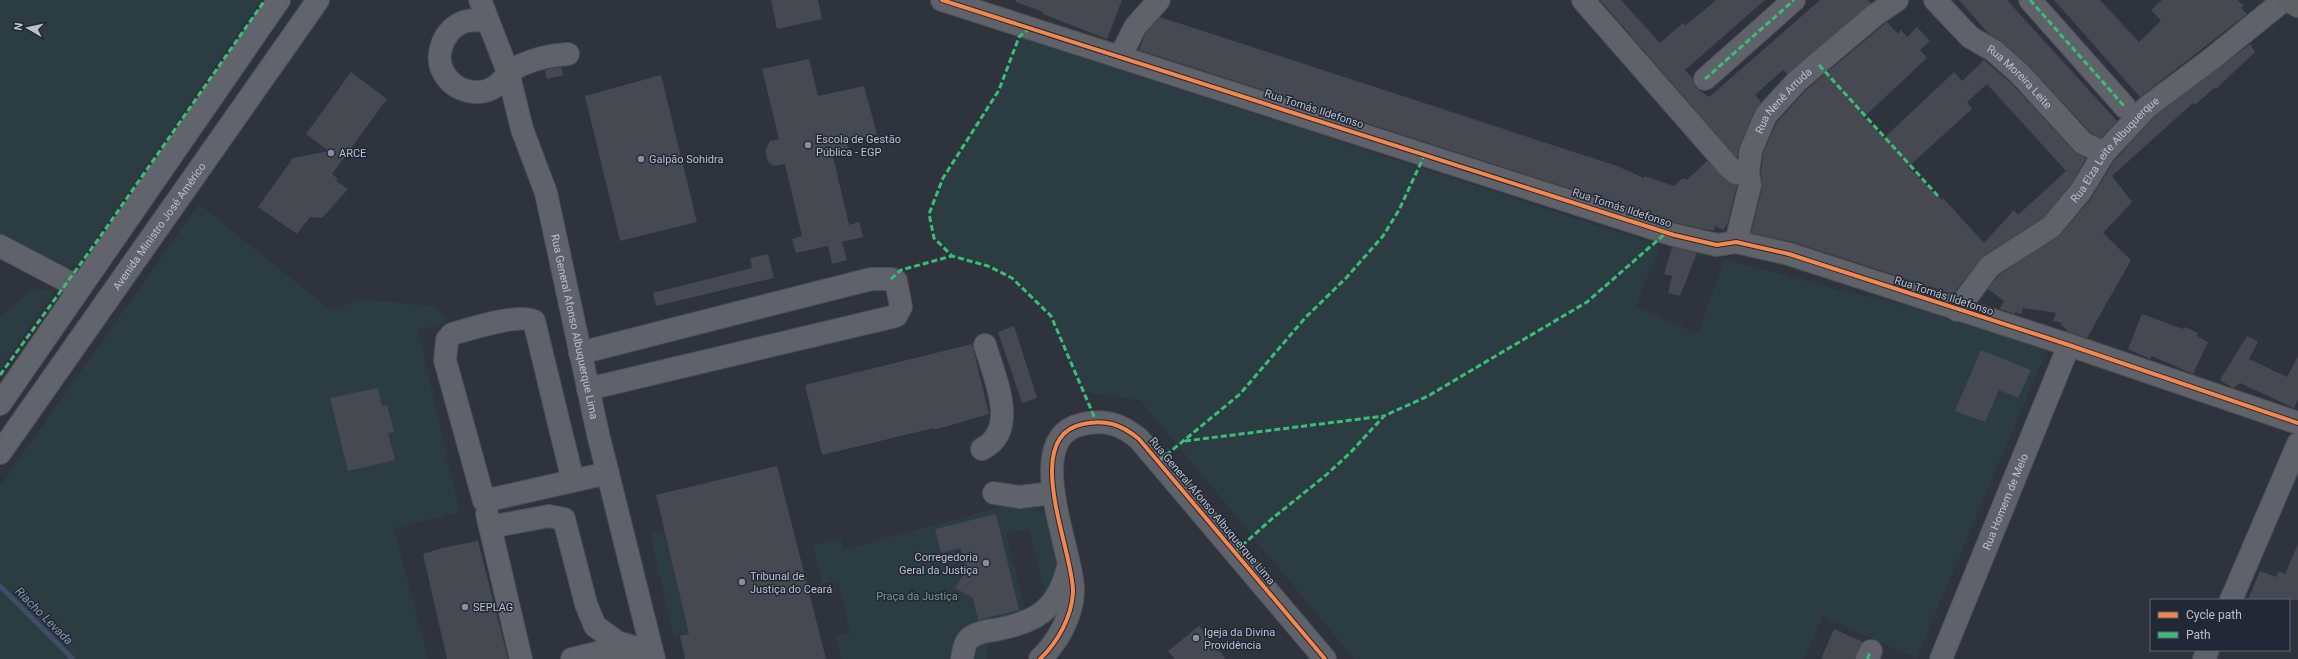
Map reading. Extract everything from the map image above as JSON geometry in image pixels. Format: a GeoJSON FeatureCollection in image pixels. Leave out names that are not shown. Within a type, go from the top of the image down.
{"type":"FeatureCollection","features":[{"type":"Feature","properties":{"kind":"highway"},"geometry":{"type":"LineString","coordinates":[[2287,0],[2298,6]]}},
{"type":"Feature","properties":{"kind":"main road"},"geometry":{"type":"LineString","coordinates":[[0,404],[279,0]]}},
{"type":"Feature","properties":{"kind":"main road","name":"Avenida Ministro José Américo"},"geometry":{"type":"LineString","coordinates":[[0,453],[201,169],[318,0]]}},
{"type":"Feature","properties":{"kind":"main road"},"geometry":{"type":"LineString","coordinates":[[175,152],[201,169]]}},
{"type":"Feature","properties":{"kind":"street","name":"Rua General Afonso Albuquerque Lima"},"geometry":{"type":"LineString","coordinates":[[480,0],[508,72],[522,129],[546,193],[588,389],[653,656]]}},
{"type":"Feature","properties":{"kind":"street","name":"Rua Tomás Ildefonso"},"geometry":{"type":"LineString","coordinates":[[942,0],[1674,235],[1717,245],[1736,242],[1789,254],[1957,310],[2069,345],[2298,423]]}},
{"type":"Feature","properties":{"kind":"street"},"geometry":{"type":"LineString","coordinates":[[1120,57],[1135,27],[1159,0]]}},
{"type":"Feature","properties":{"kind":"street"},"geometry":{"type":"LineString","coordinates":[[1582,0],[1729,167],[1736,172],[1748,172]]}},
{"type":"Feature","properties":{"kind":"street"},"geometry":{"type":"LineString","coordinates":[[1705,79],[1794,0]]}},
{"type":"Feature","properties":{"kind":"street","name":"Rua Nenê Arruda"},"geometry":{"type":"LineString","coordinates":[[1736,242],[1750,185],[1748,172],[1751,150],[1766,115],[1797,81],[1875,15],[1897,0]]}},
{"type":"Feature","properties":{"kind":"street","name":"Rua Moreira Leite"},"geometry":{"type":"LineString","coordinates":[[1935,0],[1970,37],[1994,51],[2020,74],[2083,143],[2104,153]]}},
{"type":"Feature","properties":{"kind":"street"},"geometry":{"type":"LineString","coordinates":[[2030,0],[2125,108]]}},
{"type":"Feature","properties":{"kind":"street","name":"Rua Elza Leite Albuquerque"},"geometry":{"type":"LineString","coordinates":[[1957,310],[1990,266],[2051,227],[2081,191],[2104,153],[2147,107],[2210,60],[2284,0]]}},
{"type":"Feature","properties":{"kind":"street"},"geometry":{"type":"LineString","coordinates":[[488,21],[474,20],[462,23],[452,29],[444,38],[440,50],[440,62],[444,74],[452,83],[462,90],[474,92],[486,90],[496,86],[508,72],[543,57],[568,54]]}},
{"type":"Feature","properties":{"kind":"street"},"geometry":{"type":"LineString","coordinates":[[0,246],[80,288]]}},
{"type":"Feature","properties":{"kind":"street"},"geometry":{"type":"LineString","coordinates":[[580,353],[871,279],[891,279],[896,281],[901,307],[896,316],[588,389]]}},
{"type":"Feature","properties":{"kind":"street"},"geometry":{"type":"LineString","coordinates":[[521,659],[484,501],[445,360],[447,340],[452,334],[507,321],[530,319],[534,322],[538,329],[573,481]]}},
{"type":"Feature","properties":{"kind":"street"},"geometry":{"type":"LineString","coordinates":[[982,449],[996,439],[1003,422],[1002,410],[985,345]]}},
{"type":"Feature","properties":{"kind":"street","name":"Rua Homem de Melo"},"geometry":{"type":"LineString","coordinates":[[1942,659],[2069,345]]}},
{"type":"Feature","properties":{"kind":"street","name":"Rua General Afonso Albuquerque Lima"},"geometry":{"type":"LineString","coordinates":[[1040,659],[1058,638],[1068,616],[1073,592],[1069,564],[1053,493],[1051,460],[1055,445],[1063,434],[1078,424],[1096,421],[1109,422],[1128,430],[1172,477],[1325,659]]}},
{"type":"Feature","properties":{"kind":"street"},"geometry":{"type":"LineString","coordinates":[[2230,599],[2298,444]]}},
{"type":"Feature","properties":{"kind":"street"},"geometry":{"type":"LineString","coordinates":[[484,501],[608,473]]}},
{"type":"Feature","properties":{"kind":"street"},"geometry":{"type":"LineString","coordinates":[[994,493],[1019,497],[1053,493]]}},
{"type":"Feature","properties":{"kind":"street"},"geometry":{"type":"LineString","coordinates":[[490,527],[549,516],[564,519],[586,604],[595,626],[617,642],[653,656]]}},
{"type":"Feature","properties":{"kind":"street"},"geometry":{"type":"LineString","coordinates":[[962,659],[967,642],[976,634],[1011,627],[1036,618],[1062,589],[1069,564]]}},
{"type":"Feature","properties":{"kind":"street"},"geometry":{"type":"LineString","coordinates":[[572,659],[601,652],[623,659]]}},
{"type":"Feature","properties":{"kind":"green space"},"geometry":{"type":"Polygon","coordinates":[[[0,0],[261,0],[78,264],[64,269],[0,236],[0,0]]]}},
{"type":"Feature","properties":{"kind":"green space"},"geometry":{"type":"Polygon","coordinates":[[[1019,37],[1661,246],[1635,307],[1698,334],[1724,259],[1832,288],[1955,317],[2048,347],[1916,659],[1823,616],[1804,659],[1354,659],[1140,400],[1084,392],[1051,316],[1012,278],[988,266],[952,256],[934,238],[929,214],[943,178],[999,90],[1019,37]]]}},
{"type":"Feature","properties":{"kind":"green space"},"geometry":{"type":"Polygon","coordinates":[[[199,204],[332,311],[357,300],[377,300],[436,307],[448,322],[418,330],[460,512],[394,528],[428,659],[0,659],[0,486],[199,204]]]}},
{"type":"Feature","properties":{"kind":"green space"},"geometry":{"type":"Polygon","coordinates":[[[32,289],[55,290],[0,369],[0,317],[32,289]]]}},
{"type":"Feature","properties":{"kind":"green space","name":"Praça da Justiça"},"geometry":{"type":"Polygon","coordinates":[[[1003,506],[1021,506],[1032,508],[1042,512],[1046,516],[1058,562],[1059,569],[1046,597],[1029,529],[1006,533],[1027,616],[974,628],[957,659],[841,659],[836,636],[850,633],[838,581],[822,584],[813,545],[841,538],[844,550],[1003,506]]]}},
{"type":"Feature","properties":{"kind":"green space"},"geometry":{"type":"Polygon","coordinates":[[[664,530],[689,634],[674,638],[650,534],[664,530]]]}},
{"type":"Feature","properties":{"kind":"green space"},"geometry":{"type":"Polygon","coordinates":[[[988,638],[987,659],[968,659],[978,642],[988,638]]]}},
{"type":"Feature","properties":{"kind":"building"},"geometry":{"type":"Polygon","coordinates":[[[771,0],[818,0],[822,19],[777,29],[771,0]]]}},
{"type":"Feature","properties":{"kind":"building"},"geometry":{"type":"Polygon","coordinates":[[[1016,0],[1122,0],[1107,39],[1043,14],[1043,12],[1016,2],[1016,0]]]}},
{"type":"Feature","properties":{"kind":"building"},"geometry":{"type":"Polygon","coordinates":[[[1600,0],[1621,0],[1660,43],[1683,23],[1685,25],[1691,21],[1716,0],[1765,0],[1685,70],[1693,79],[1695,87],[1709,97],[1820,0],[1868,0],[1871,3],[1787,74],[1783,70],[1755,95],[1761,102],[1755,110],[1740,145],[1737,158],[1600,0]]]}},
{"type":"Feature","properties":{"kind":"building"},"geometry":{"type":"Polygon","coordinates":[[[1959,0],[2007,0],[2117,121],[2101,138],[2091,133],[2029,66],[2002,42],[1989,34],[1959,0]]]}},
{"type":"Feature","properties":{"kind":"building"},"geometry":{"type":"Polygon","coordinates":[[[2054,0],[2100,0],[2139,42],[2161,21],[2151,10],[2162,0],[2237,0],[2244,5],[2241,8],[2247,14],[2140,97],[2054,0]]]}},
{"type":"Feature","properties":{"kind":"building"},"geometry":{"type":"Polygon","coordinates":[[[1160,17],[1617,166],[1644,178],[1645,176],[1674,186],[1683,178],[1687,180],[1707,161],[1728,182],[1737,185],[1727,225],[1723,230],[1715,226],[1714,231],[1677,223],[1139,50],[1145,34],[1160,17]]]}},
{"type":"Feature","properties":{"kind":"building"},"geometry":{"type":"Polygon","coordinates":[[[1887,22],[1898,34],[1901,30],[1907,37],[1917,27],[1930,41],[1920,50],[1927,58],[1864,117],[1884,138],[1954,72],[1962,81],[1984,60],[2011,83],[2074,151],[2086,158],[2071,184],[2043,218],[1983,256],[1953,294],[1793,242],[1751,233],[1762,188],[1761,172],[1763,153],[1777,122],[1806,90],[1887,22]],[[1987,84],[1967,102],[1972,109],[1908,167],[1942,200],[1943,198],[1984,243],[2014,210],[2018,215],[2066,171],[1987,84]]]}},
{"type":"Feature","properties":{"kind":"building"},"geometry":{"type":"Polygon","coordinates":[[[2250,44],[2255,52],[2216,89],[2215,87],[2195,105],[2193,103],[2112,176],[2132,202],[2103,233],[2131,260],[2087,338],[2066,331],[2067,329],[2060,325],[2062,323],[2053,321],[2056,313],[2023,308],[2021,314],[2015,312],[2015,314],[2000,309],[2004,301],[1988,289],[1999,275],[2060,235],[2091,199],[2114,161],[2155,116],[2250,44]]]}},
{"type":"Feature","properties":{"kind":"building","name":"Escola de Gestão Pública - EGP"},"geometry":{"type":"Polygon","coordinates":[[[809,59],[818,96],[864,86],[877,134],[847,141],[848,148],[832,152],[849,225],[859,222],[863,237],[842,242],[847,260],[832,264],[828,246],[796,253],[792,239],[802,236],[785,164],[774,166],[768,162],[765,151],[770,141],[779,139],[762,69],[809,59]]]}},
{"type":"Feature","properties":{"kind":"building"},"geometry":{"type":"Polygon","coordinates":[[[561,67],[563,75],[547,79],[545,70],[561,67]]]}},
{"type":"Feature","properties":{"kind":"building","name":"ARCE"},"geometry":{"type":"Polygon","coordinates":[[[351,72],[387,99],[332,174],[338,179],[336,181],[348,189],[322,218],[310,217],[297,234],[258,207],[293,158],[329,151],[306,134],[351,72]]]}},
{"type":"Feature","properties":{"kind":"building","name":"Galpão Sohidra"},"geometry":{"type":"Polygon","coordinates":[[[661,75],[697,222],[620,241],[585,96],[661,75]]]}},
{"type":"Feature","properties":{"kind":"building"},"geometry":{"type":"Polygon","coordinates":[[[1672,247],[1697,253],[1680,296],[1668,293],[1672,276],[1664,274],[1672,247]]]}},
{"type":"Feature","properties":{"kind":"building"},"geometry":{"type":"Polygon","coordinates":[[[768,254],[774,278],[656,306],[653,293],[752,268],[750,258],[768,254]]]}},
{"type":"Feature","properties":{"kind":"building"},"geometry":{"type":"Polygon","coordinates":[[[2142,314],[2183,329],[2185,327],[2198,333],[2197,336],[2208,342],[2193,374],[2152,356],[2150,359],[2128,349],[2142,314]]]}},
{"type":"Feature","properties":{"kind":"building"},"geometry":{"type":"Polygon","coordinates":[[[1014,326],[1037,398],[1022,403],[998,332],[1014,326]]]}},
{"type":"Feature","properties":{"kind":"building"},"geometry":{"type":"Polygon","coordinates":[[[2247,336],[2258,342],[2249,359],[2287,377],[2298,356],[2298,400],[2294,408],[2240,383],[2233,388],[2220,380],[2247,336]]]}},
{"type":"Feature","properties":{"kind":"building"},"geometry":{"type":"Polygon","coordinates":[[[972,344],[989,414],[934,430],[934,428],[822,455],[805,385],[972,344]]]}},
{"type":"Feature","properties":{"kind":"building"},"geometry":{"type":"Polygon","coordinates":[[[1981,350],[2031,370],[2018,398],[1999,390],[1985,422],[1955,411],[1981,350]]]}},
{"type":"Feature","properties":{"kind":"building"},"geometry":{"type":"Polygon","coordinates":[[[378,388],[382,406],[387,405],[394,432],[388,433],[395,460],[348,471],[330,398],[378,388]]]}},
{"type":"Feature","properties":{"kind":"building","name":"Tribunal de Justiça do Ceará"},"geometry":{"type":"Polygon","coordinates":[[[777,466],[826,659],[685,659],[680,636],[689,634],[656,495],[777,466]]]}},
{"type":"Feature","properties":{"kind":"building","name":"Corregedoria Geral da Justiça"},"geometry":{"type":"Polygon","coordinates":[[[996,514],[1019,610],[978,620],[973,598],[955,588],[966,571],[961,548],[941,553],[935,529],[996,514]]]}},
{"type":"Feature","properties":{"kind":"building","name":"SEPLAG"},"geometry":{"type":"Polygon","coordinates":[[[478,541],[508,659],[447,659],[423,554],[442,548],[478,541]]]}},
{"type":"Feature","properties":{"kind":"building"},"geometry":{"type":"Polygon","coordinates":[[[2298,544],[2298,600],[2248,599],[2260,571],[2276,577],[2279,571],[2285,574],[2298,544]]]}},
{"type":"Feature","properties":{"kind":"building","name":"Igeja da Divina Providência"},"geometry":{"type":"Polygon","coordinates":[[[1199,626],[1226,659],[1175,659],[1168,651],[1199,626]]]}},
{"type":"Feature","properties":{"kind":"building"},"geometry":{"type":"Polygon","coordinates":[[[1834,629],[1863,642],[1855,659],[1821,659],[1834,629]]]}},
{"type":"Feature","properties":{"kind":"waterway","name":"Riacho Levada"},"geometry":{"type":"LineString","coordinates":[[0,586],[73,659]]}},
{"type":"Feature","properties":{"kind":"marked path"},"geometry":{"type":"LineString","coordinates":[[0,375],[97,241],[265,0]]}},
{"type":"Feature","properties":{"kind":"marked path"},"geometry":{"type":"LineString","coordinates":[[1705,79],[1794,0]]}},
{"type":"Feature","properties":{"kind":"marked path"},"geometry":{"type":"LineString","coordinates":[[2030,0],[2125,107]]}},
{"type":"Feature","properties":{"kind":"marked path"},"geometry":{"type":"LineString","coordinates":[[1030,28],[1019,37],[999,90],[943,178],[929,214],[934,238],[952,256],[988,266],[1012,278],[1051,316],[1096,421]]}},
{"type":"Feature","properties":{"kind":"marked path"},"geometry":{"type":"LineString","coordinates":[[1819,65],[1938,196]]}},
{"type":"Feature","properties":{"kind":"marked path"},"geometry":{"type":"LineString","coordinates":[[1159,461],[1240,394],[1305,318],[1347,277],[1383,236],[1399,210],[1425,154]]}},
{"type":"Feature","properties":{"kind":"marked path"},"geometry":{"type":"LineString","coordinates":[[1235,552],[1274,517],[1325,476],[1350,453],[1384,416],[1428,396],[1587,302],[1667,232]]}},
{"type":"Feature","properties":{"kind":"marked path"},"geometry":{"type":"LineString","coordinates":[[891,279],[901,270],[952,256]]}},
{"type":"Feature","properties":{"kind":"marked path"},"geometry":{"type":"LineString","coordinates":[[1185,441],[1384,416]]}},
{"type":"Feature","properties":{"kind":"marked path"},"geometry":{"type":"LineString","coordinates":[[1867,659],[1871,651]]}},
{"type":"Feature","properties":{"kind":"cycle path"},"geometry":{"type":"LineString","coordinates":[[942,0],[1674,235],[1717,245],[1736,242],[1789,254],[2069,345],[2298,423]]}},
{"type":"Feature","properties":{"kind":"cycle path"},"geometry":{"type":"LineString","coordinates":[[1040,659],[1058,637],[1067,620],[1073,592],[1071,574],[1054,498],[1052,472],[1055,450],[1064,433],[1083,424],[1098,422],[1119,426],[1139,439],[1325,659]]}},
{"type":"Feature","properties":{"kind":"place","name":"Escola de Gestão Pública - EGP"},"geometry":{"type":"Point","coordinates":[808,145]}},
{"type":"Feature","properties":{"kind":"place","name":"ARCE"},"geometry":{"type":"Point","coordinates":[331,153]}},
{"type":"Feature","properties":{"kind":"place","name":"Galpão Sohidra"},"geometry":{"type":"Point","coordinates":[641,159]}},
{"type":"Feature","properties":{"kind":"place","name":"Corregedoria Geral da Justiça"},"geometry":{"type":"Point","coordinates":[986,563]}},
{"type":"Feature","properties":{"kind":"place","name":"Tribunal de Justiça do Ceará"},"geometry":{"type":"Point","coordinates":[742,582]}},
{"type":"Feature","properties":{"kind":"place","name":"SEPLAG"},"geometry":{"type":"Point","coordinates":[465,607]}},
{"type":"Feature","properties":{"kind":"place","name":"Igeja da Divina Providência"},"geometry":{"type":"Point","coordinates":[1196,638]}}]}
